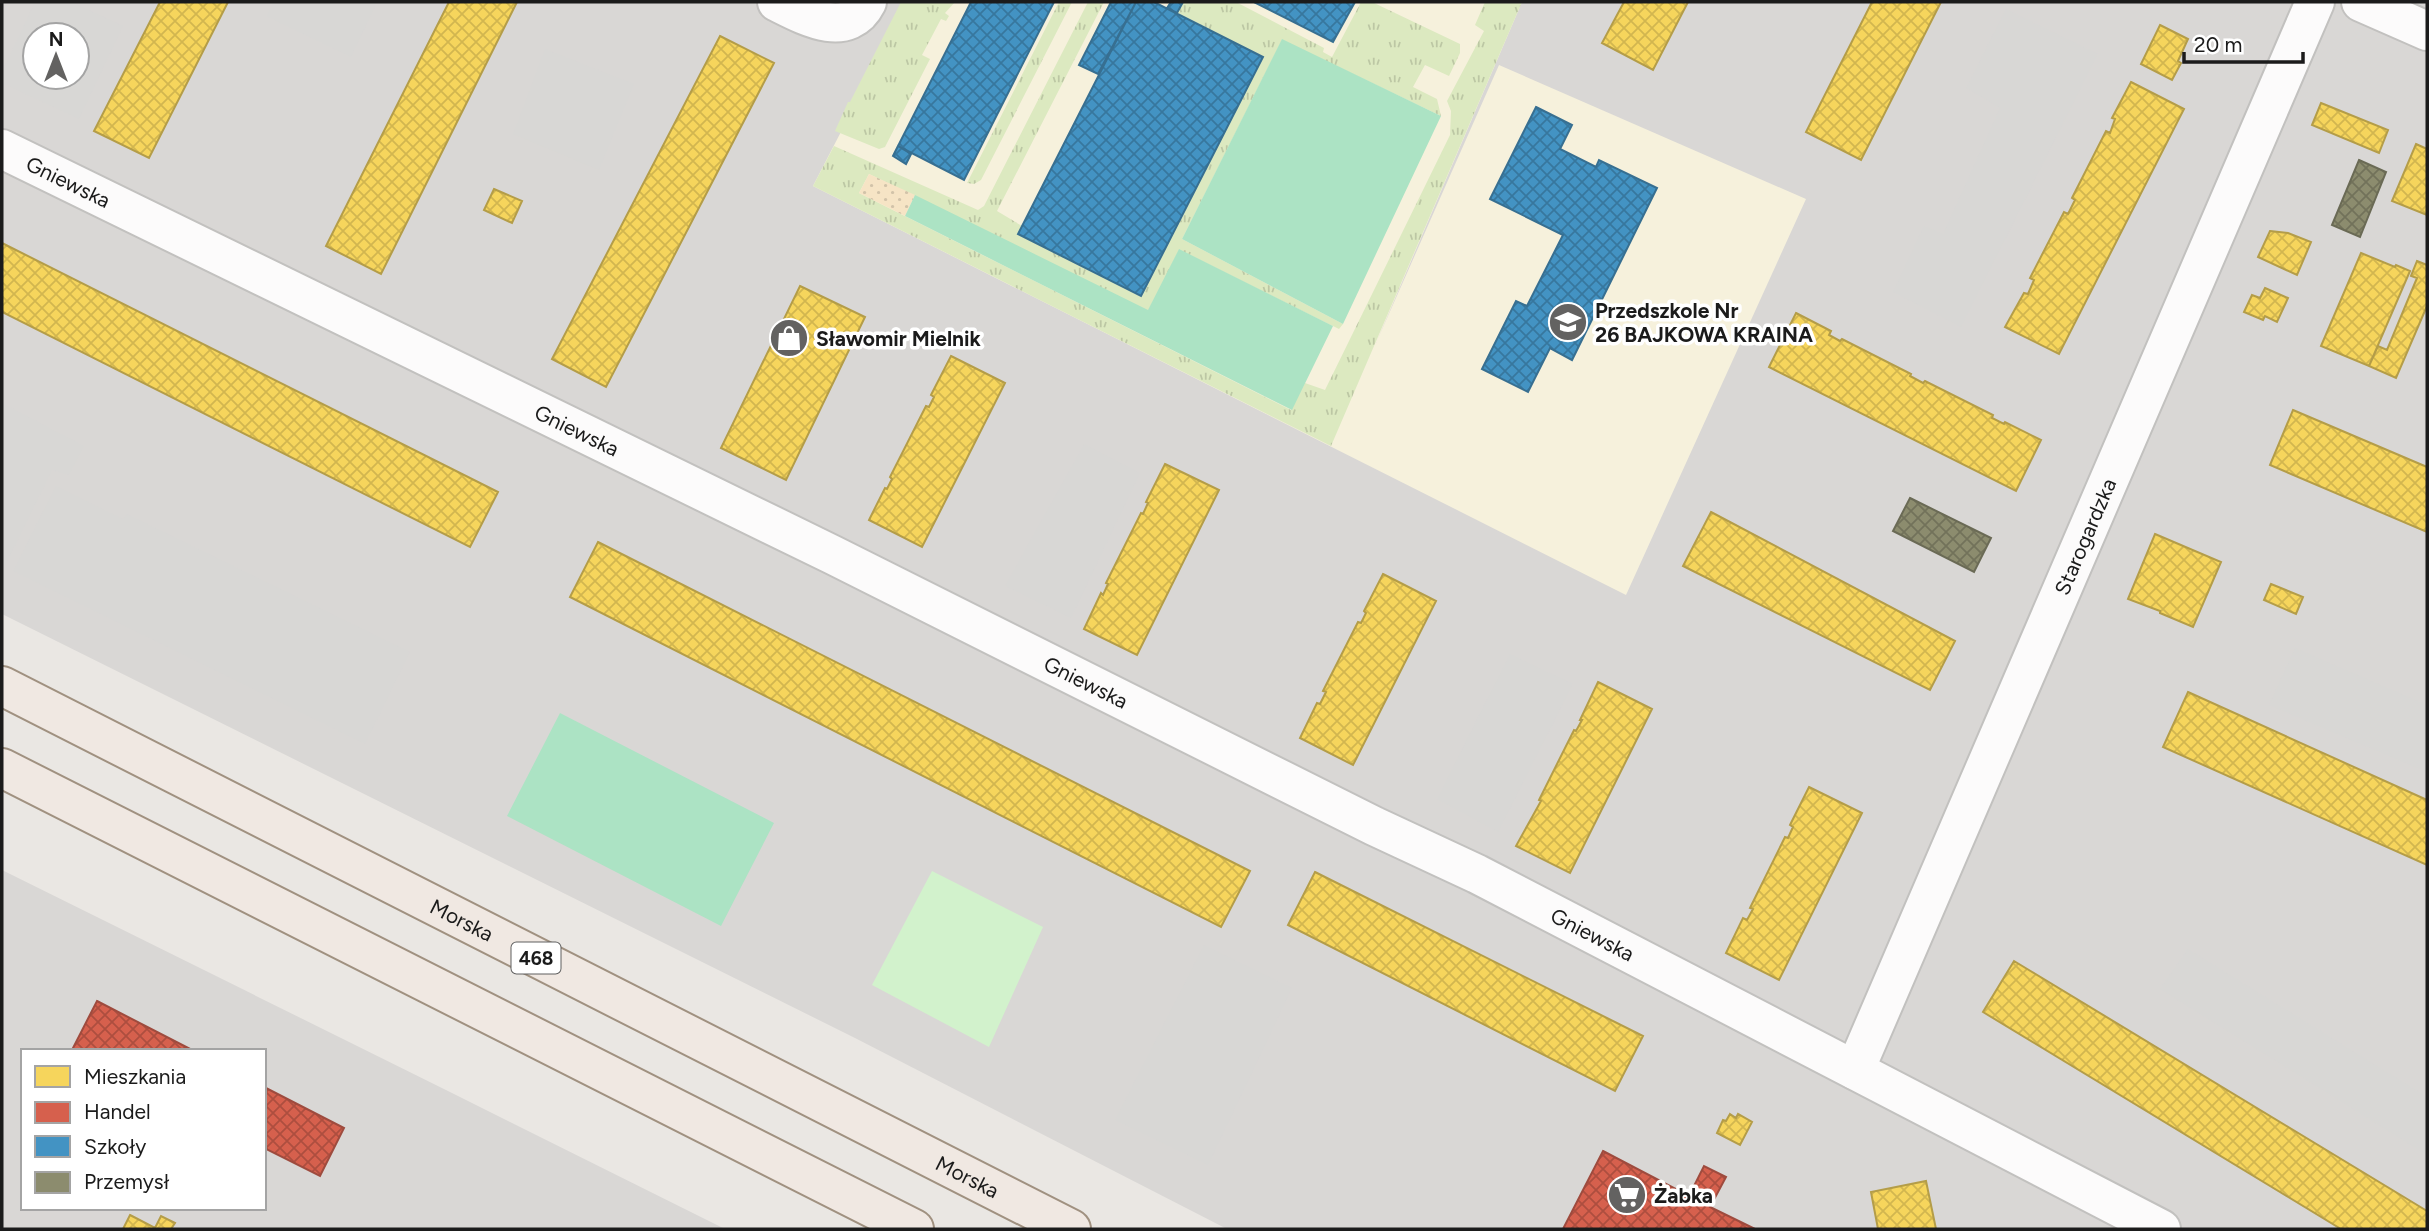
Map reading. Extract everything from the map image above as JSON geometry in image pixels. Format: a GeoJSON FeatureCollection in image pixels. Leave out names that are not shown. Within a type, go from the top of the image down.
{"type":"FeatureCollection","features":[{"type":"Feature","properties":{"kind":"main road","name":"Morska"},"geometry":{"type":"LineString","coordinates":[[2,687],[1071,1229]]}},
{"type":"Feature","properties":{"kind":"main road"},"geometry":{"type":"LineString","coordinates":[[2,768],[914,1229]]}},
{"type":"Feature","properties":{"kind":"street"},"geometry":{"type":"LineString","coordinates":[[777,2],[822,22],[845,22],[864,8],[867,2]]}},
{"type":"Feature","properties":{"kind":"street","name":"Starogardzka"},"geometry":{"type":"LineString","coordinates":[[1855,1070],[2315,2]]}},
{"type":"Feature","properties":{"kind":"street"},"geometry":{"type":"LineString","coordinates":[[2361,2],[2427,31]]}},
{"type":"Feature","properties":{"kind":"street","name":"Gniewska"},"geometry":{"type":"LineString","coordinates":[[2,149],[857,567],[1374,827],[1477,874],[2161,1229]]}},
{"type":"Feature","properties":{"kind":"shaded area"},"geometry":{"type":"Polygon","coordinates":[[[2,2],[2427,2],[2427,1229],[1227,1229],[855,1038],[2,614],[2,2]]]}},
{"type":"Feature","properties":{"kind":"shaded area"},"geometry":{"type":"Polygon","coordinates":[[[35,2],[71,2],[123,26],[79,119],[2,83],[2,72],[21,32],[21,91],[91,91],[91,21],[26,21],[35,2]]]}},
{"type":"Feature","properties":{"kind":"shaded area"},"geometry":{"type":"Polygon","coordinates":[[[273,2],[377,2],[351,57],[266,16],[273,2]]]}},
{"type":"Feature","properties":{"kind":"shaded area"},"geometry":{"type":"Polygon","coordinates":[[[908,2],[1522,2],[1376,343],[1499,65],[1806,199],[1626,595],[813,186],[908,2]]]}},
{"type":"Feature","properties":{"kind":"shaded area"},"geometry":{"type":"Polygon","coordinates":[[[2006,9],[2098,54],[1961,327],[1893,292],[1924,226],[1943,234],[2000,108],[1966,88],[2006,9]]]}},
{"type":"Feature","properties":{"kind":"shaded area"},"geometry":{"type":"Polygon","coordinates":[[[545,49],[634,84],[599,170],[513,134],[545,49]]]}},
{"type":"Feature","properties":{"kind":"shaded area"},"geometry":{"type":"Polygon","coordinates":[[[2,403],[84,446],[69,475],[52,470],[2,572],[2,403]]]}},
{"type":"Feature","properties":{"kind":"shaded area"},"geometry":{"type":"Polygon","coordinates":[[[1084,444],[1140,473],[1071,618],[1005,586],[1084,444]]]}},
{"type":"Feature","properties":{"kind":"shaded area"},"geometry":{"type":"Polygon","coordinates":[[[56,486],[123,519],[127,514],[410,652],[365,744],[13,571],[56,486]]]}},
{"type":"Feature","properties":{"kind":"shaded area"},"geometry":{"type":"Polygon","coordinates":[[[2295,648],[2427,705],[2427,772],[2269,705],[2295,648]]]}},
{"type":"Feature","properties":{"kind":"shaded area"},"geometry":{"type":"Polygon","coordinates":[[[1510,654],[1573,684],[1498,832],[1437,799],[1510,654]]]}},
{"type":"Feature","properties":{"kind":"shaded area"},"geometry":{"type":"Polygon","coordinates":[[[2,870],[725,1229],[2,1229],[2,870]]]}},
{"type":"Feature","properties":{"kind":"shaded area"},"geometry":{"type":"Polygon","coordinates":[[[1204,945],[1292,988],[1208,1165],[1115,1120],[1204,945]]]}},
{"type":"Feature","properties":{"kind":"shaded area"},"geometry":{"type":"Polygon","coordinates":[[[2188,949],[2427,1097],[2427,1155],[2160,989],[2188,949]]]}},
{"type":"Feature","properties":{"kind":"green space"},"geometry":{"type":"Polygon","coordinates":[[[901,2],[955,2],[945,13],[949,16],[946,21],[941,19],[922,55],[930,59],[885,147],[879,149],[835,131],[901,2]]]}},
{"type":"Feature","properties":{"kind":"green space"},"geometry":{"type":"Polygon","coordinates":[[[1059,2],[1072,2],[981,180],[974,184],[967,183],[1059,2]]]}},
{"type":"Feature","properties":{"kind":"green space"},"geometry":{"type":"Polygon","coordinates":[[[1088,2],[1104,2],[997,211],[1022,226],[1018,234],[1141,296],[1263,57],[1177,13],[1183,2],[1236,2],[1324,48],[1323,52],[1332,57],[1361,2],[1372,2],[1460,44],[1460,53],[1449,76],[1425,65],[1413,87],[1437,99],[1441,116],[1282,40],[1182,239],[1343,324],[1339,329],[1179,250],[1148,311],[869,174],[859,193],[1291,410],[1305,383],[1325,390],[1450,135],[1451,111],[1447,101],[1484,31],[1475,25],[1485,2],[1522,2],[1331,446],[813,186],[834,146],[978,210],[984,206],[1088,2]]]}},
{"type":"Feature","properties":{"kind":"green space"},"geometry":{"type":"Polygon","coordinates":[[[1282,39],[1441,116],[1343,324],[1182,239],[1282,39]]]}},
{"type":"Feature","properties":{"kind":"green space"},"geometry":{"type":"Polygon","coordinates":[[[915,195],[1148,310],[1179,249],[1333,326],[1292,410],[905,216],[915,195]]]}},
{"type":"Feature","properties":{"kind":"green space"},"geometry":{"type":"Polygon","coordinates":[[[560,713],[774,823],[721,926],[507,816],[560,713]]]}},
{"type":"Feature","properties":{"kind":"green space"},"geometry":{"type":"Polygon","coordinates":[[[932,871],[1043,927],[989,1047],[872,985],[932,871]]]}},
{"type":"Feature","properties":{"kind":"sand"},"geometry":{"type":"Polygon","coordinates":[[[869,174],[915,195],[905,216],[859,193],[869,174]]]}},
{"type":"Feature","properties":{"kind":"building: Mieszkania"},"geometry":{"type":"Polygon","coordinates":[[[160,2],[228,2],[149,158],[94,131],[160,2]]]}},
{"type":"Feature","properties":{"kind":"building: Mieszkania"},"geometry":{"type":"Polygon","coordinates":[[[449,2],[517,2],[381,274],[326,246],[449,2]]]}},
{"type":"Feature","properties":{"kind":"building: Mieszkania"},"geometry":{"type":"Polygon","coordinates":[[[1624,2],[1688,2],[1653,70],[1602,43],[1624,2]]]}},
{"type":"Feature","properties":{"kind":"building: Mieszkania"},"geometry":{"type":"Polygon","coordinates":[[[1872,2],[1941,2],[1861,160],[1806,132],[1872,2]]]}},
{"type":"Feature","properties":{"kind":"building: Mieszkania"},"geometry":{"type":"Polygon","coordinates":[[[2160,25],[2188,39],[2178,61],[2181,63],[2172,80],[2141,64],[2160,25]]]}},
{"type":"Feature","properties":{"kind":"building: Mieszkania"},"geometry":{"type":"Polygon","coordinates":[[[720,36],[774,63],[606,387],[552,359],[720,36]]]}},
{"type":"Feature","properties":{"kind":"building: Mieszkania"},"geometry":{"type":"Polygon","coordinates":[[[2131,82],[2184,109],[2059,354],[2005,327],[2024,293],[2028,294],[2034,280],[2030,278],[2064,212],[2068,214],[2075,200],[2072,198],[2106,131],[2110,133],[2115,119],[2112,118],[2131,82]]]}},
{"type":"Feature","properties":{"kind":"building: Mieszkania"},"geometry":{"type":"Polygon","coordinates":[[[2321,103],[2388,130],[2379,153],[2312,125],[2321,103]]]}},
{"type":"Feature","properties":{"kind":"building: Mieszkania"},"geometry":{"type":"Polygon","coordinates":[[[2416,144],[2427,149],[2427,215],[2392,201],[2416,144]]]}},
{"type":"Feature","properties":{"kind":"building: Mieszkania"},"geometry":{"type":"Polygon","coordinates":[[[494,189],[522,201],[512,223],[484,210],[494,189]]]}},
{"type":"Feature","properties":{"kind":"building: Mieszkania"},"geometry":{"type":"Polygon","coordinates":[[[2270,231],[2288,233],[2311,242],[2297,275],[2258,257],[2270,231]]]}},
{"type":"Feature","properties":{"kind":"building: Mieszkania"},"geometry":{"type":"Polygon","coordinates":[[[2,243],[498,492],[470,547],[2,312],[2,243]]]}},
{"type":"Feature","properties":{"kind":"building: Mieszkania"},"geometry":{"type":"Polygon","coordinates":[[[2361,253],[2410,271],[2369,366],[2321,346],[2361,253]]]}},
{"type":"Feature","properties":{"kind":"building: Mieszkania"},"geometry":{"type":"Polygon","coordinates":[[[2417,261],[2427,265],[2427,306],[2396,378],[2369,366],[2378,346],[2387,350],[2417,278],[2411,276],[2417,261]]]}},
{"type":"Feature","properties":{"kind":"building: Mieszkania"},"geometry":{"type":"Polygon","coordinates":[[[800,286],[865,317],[786,480],[721,448],[800,286]]]}},
{"type":"Feature","properties":{"kind":"building: Mieszkania"},"geometry":{"type":"Polygon","coordinates":[[[2265,288],[2288,298],[2277,322],[2265,316],[2263,320],[2244,312],[2252,295],[2260,298],[2265,288]]]}},
{"type":"Feature","properties":{"kind":"building: Mieszkania"},"geometry":{"type":"Polygon","coordinates":[[[1796,313],[1831,331],[1829,335],[1840,341],[1842,339],[1911,374],[1910,376],[1923,383],[1925,381],[1993,415],[1992,418],[2041,440],[2016,491],[1769,367],[1796,313]]]}},
{"type":"Feature","properties":{"kind":"building: Mieszkania"},"geometry":{"type":"Polygon","coordinates":[[[951,356],[1005,383],[922,547],[869,520],[892,479],[890,477],[926,406],[929,407],[934,397],[931,395],[951,356]]]}},
{"type":"Feature","properties":{"kind":"building: Mieszkania"},"geometry":{"type":"Polygon","coordinates":[[[2293,410],[2427,467],[2427,532],[2270,465],[2293,410]]]}},
{"type":"Feature","properties":{"kind":"building: Mieszkania"},"geometry":{"type":"Polygon","coordinates":[[[1165,464],[1219,490],[1137,655],[1084,629],[1141,513],[1143,514],[1165,464]]]}},
{"type":"Feature","properties":{"kind":"building: Mieszkania"},"geometry":{"type":"Polygon","coordinates":[[[1711,512],[1955,641],[1930,690],[1683,566],[1711,512]]]}},
{"type":"Feature","properties":{"kind":"building: Mieszkania"},"geometry":{"type":"Polygon","coordinates":[[[2155,534],[2221,562],[2193,627],[2128,599],[2155,534]]]}},
{"type":"Feature","properties":{"kind":"building: Mieszkania"},"geometry":{"type":"Polygon","coordinates":[[[598,542],[1250,871],[1221,927],[570,597],[598,542]]]}},
{"type":"Feature","properties":{"kind":"building: Mieszkania"},"geometry":{"type":"Polygon","coordinates":[[[1383,574],[1436,601],[1353,765],[1300,738],[1317,703],[1320,704],[1326,692],[1323,691],[1358,622],[1361,623],[1366,613],[1364,611],[1383,574]]]}},
{"type":"Feature","properties":{"kind":"building: Mieszkania"},"geometry":{"type":"Polygon","coordinates":[[[2271,584],[2303,597],[2296,614],[2264,600],[2271,584]]]}},
{"type":"Feature","properties":{"kind":"building: Mieszkania"},"geometry":{"type":"Polygon","coordinates":[[[1598,682],[1652,709],[1570,873],[1516,846],[1541,801],[1539,800],[1574,730],[1576,731],[1582,720],[1598,682]]]}},
{"type":"Feature","properties":{"kind":"building: Mieszkania"},"geometry":{"type":"Polygon","coordinates":[[[2188,692],[2427,800],[2427,865],[2163,747],[2188,692]]]}},
{"type":"Feature","properties":{"kind":"building: Mieszkania"},"geometry":{"type":"Polygon","coordinates":[[[1809,787],[1862,813],[1779,980],[1726,953],[1743,918],[1747,920],[1753,909],[1750,908],[1785,837],[1788,838],[1793,827],[1790,825],[1809,787]]]}},
{"type":"Feature","properties":{"kind":"building: Mieszkania"},"geometry":{"type":"Polygon","coordinates":[[[1315,872],[1643,1036],[1615,1091],[1288,925],[1315,872]]]}},
{"type":"Feature","properties":{"kind":"building: Mieszkania"},"geometry":{"type":"Polygon","coordinates":[[[2014,961],[2427,1211],[2427,1229],[2341,1229],[1983,1012],[2014,961]]]}},
{"type":"Feature","properties":{"kind":"building: Mieszkania"},"geometry":{"type":"Polygon","coordinates":[[[1730,1114],[1736,1118],[1738,1114],[1752,1122],[1740,1145],[1717,1133],[1723,1120],[1726,1121],[1730,1114]]]}},
{"type":"Feature","properties":{"kind":"building: Mieszkania"},"geometry":{"type":"Polygon","coordinates":[[[1926,1181],[1936,1229],[1878,1229],[1871,1192],[1926,1181]]]}},
{"type":"Feature","properties":{"kind":"building: Mieszkania"},"geometry":{"type":"Polygon","coordinates":[[[130,1215],[155,1228],[161,1216],[175,1223],[171,1229],[123,1229],[130,1215]]]}},
{"type":"Feature","properties":{"kind":"building: Handel"},"geometry":{"type":"Polygon","coordinates":[[[97,1001],[190,1049],[73,1049],[97,1001]]]}},
{"type":"Feature","properties":{"kind":"building: Handel"},"geometry":{"type":"Polygon","coordinates":[[[266,1088],[344,1128],[320,1176],[266,1149],[266,1088]]]}},
{"type":"Feature","properties":{"kind":"building: Handel"},"geometry":{"type":"Polygon","coordinates":[[[1603,1151],[1689,1196],[1704,1166],[1726,1177],[1710,1207],[1755,1229],[1563,1229],[1603,1151]]]}},
{"type":"Feature","properties":{"kind":"building: Szkoły"},"geometry":{"type":"Polygon","coordinates":[[[971,2],[1054,2],[964,180],[898,146],[971,2]]]}},
{"type":"Feature","properties":{"kind":"building: Szkoły"},"geometry":{"type":"Polygon","coordinates":[[[1111,2],[1136,2],[1098,74],[1079,65],[1111,2]]]}},
{"type":"Feature","properties":{"kind":"building: Szkoły"},"geometry":{"type":"Polygon","coordinates":[[[1136,2],[1154,2],[1263,57],[1141,296],[1018,234],[1136,2]]]}},
{"type":"Feature","properties":{"kind":"building: Szkoły"},"geometry":{"type":"Polygon","coordinates":[[[1171,2],[1183,2],[1177,13],[1167,8],[1171,2]]]}},
{"type":"Feature","properties":{"kind":"building: Szkoły"},"geometry":{"type":"Polygon","coordinates":[[[1254,2],[1355,2],[1333,42],[1254,2]]]}},
{"type":"Feature","properties":{"kind":"building: Szkoły"},"geometry":{"type":"Polygon","coordinates":[[[1536,107],[1572,125],[1560,149],[1596,167],[1599,160],[1657,188],[1572,360],[1550,348],[1528,392],[1482,369],[1516,301],[1527,306],[1563,235],[1490,199],[1536,107]]]}},
{"type":"Feature","properties":{"kind":"building: Szkoły"},"geometry":{"type":"Polygon","coordinates":[[[898,146],[911,154],[906,164],[893,156],[898,146]]]}},
{"type":"Feature","properties":{"kind":"building: Przemysł"},"geometry":{"type":"Polygon","coordinates":[[[2359,160],[2386,172],[2360,237],[2332,225],[2359,160]]]}},
{"type":"Feature","properties":{"kind":"building: Przemysł"},"geometry":{"type":"Polygon","coordinates":[[[1910,498],[1991,538],[1974,572],[1893,531],[1910,498]]]}},
{"type":"Feature","properties":{"kind":"place","name":"Przedszkole Nr 26 BAJKOWA KRAINA"},"geometry":{"type":"Point","coordinates":[1568,322]}},
{"type":"Feature","properties":{"kind":"place","name":"Sławomir Mielnik"},"geometry":{"type":"Point","coordinates":[789,338]}},
{"type":"Feature","properties":{"kind":"place","name":"Żabka"},"geometry":{"type":"Point","coordinates":[1627,1195]}}]}
